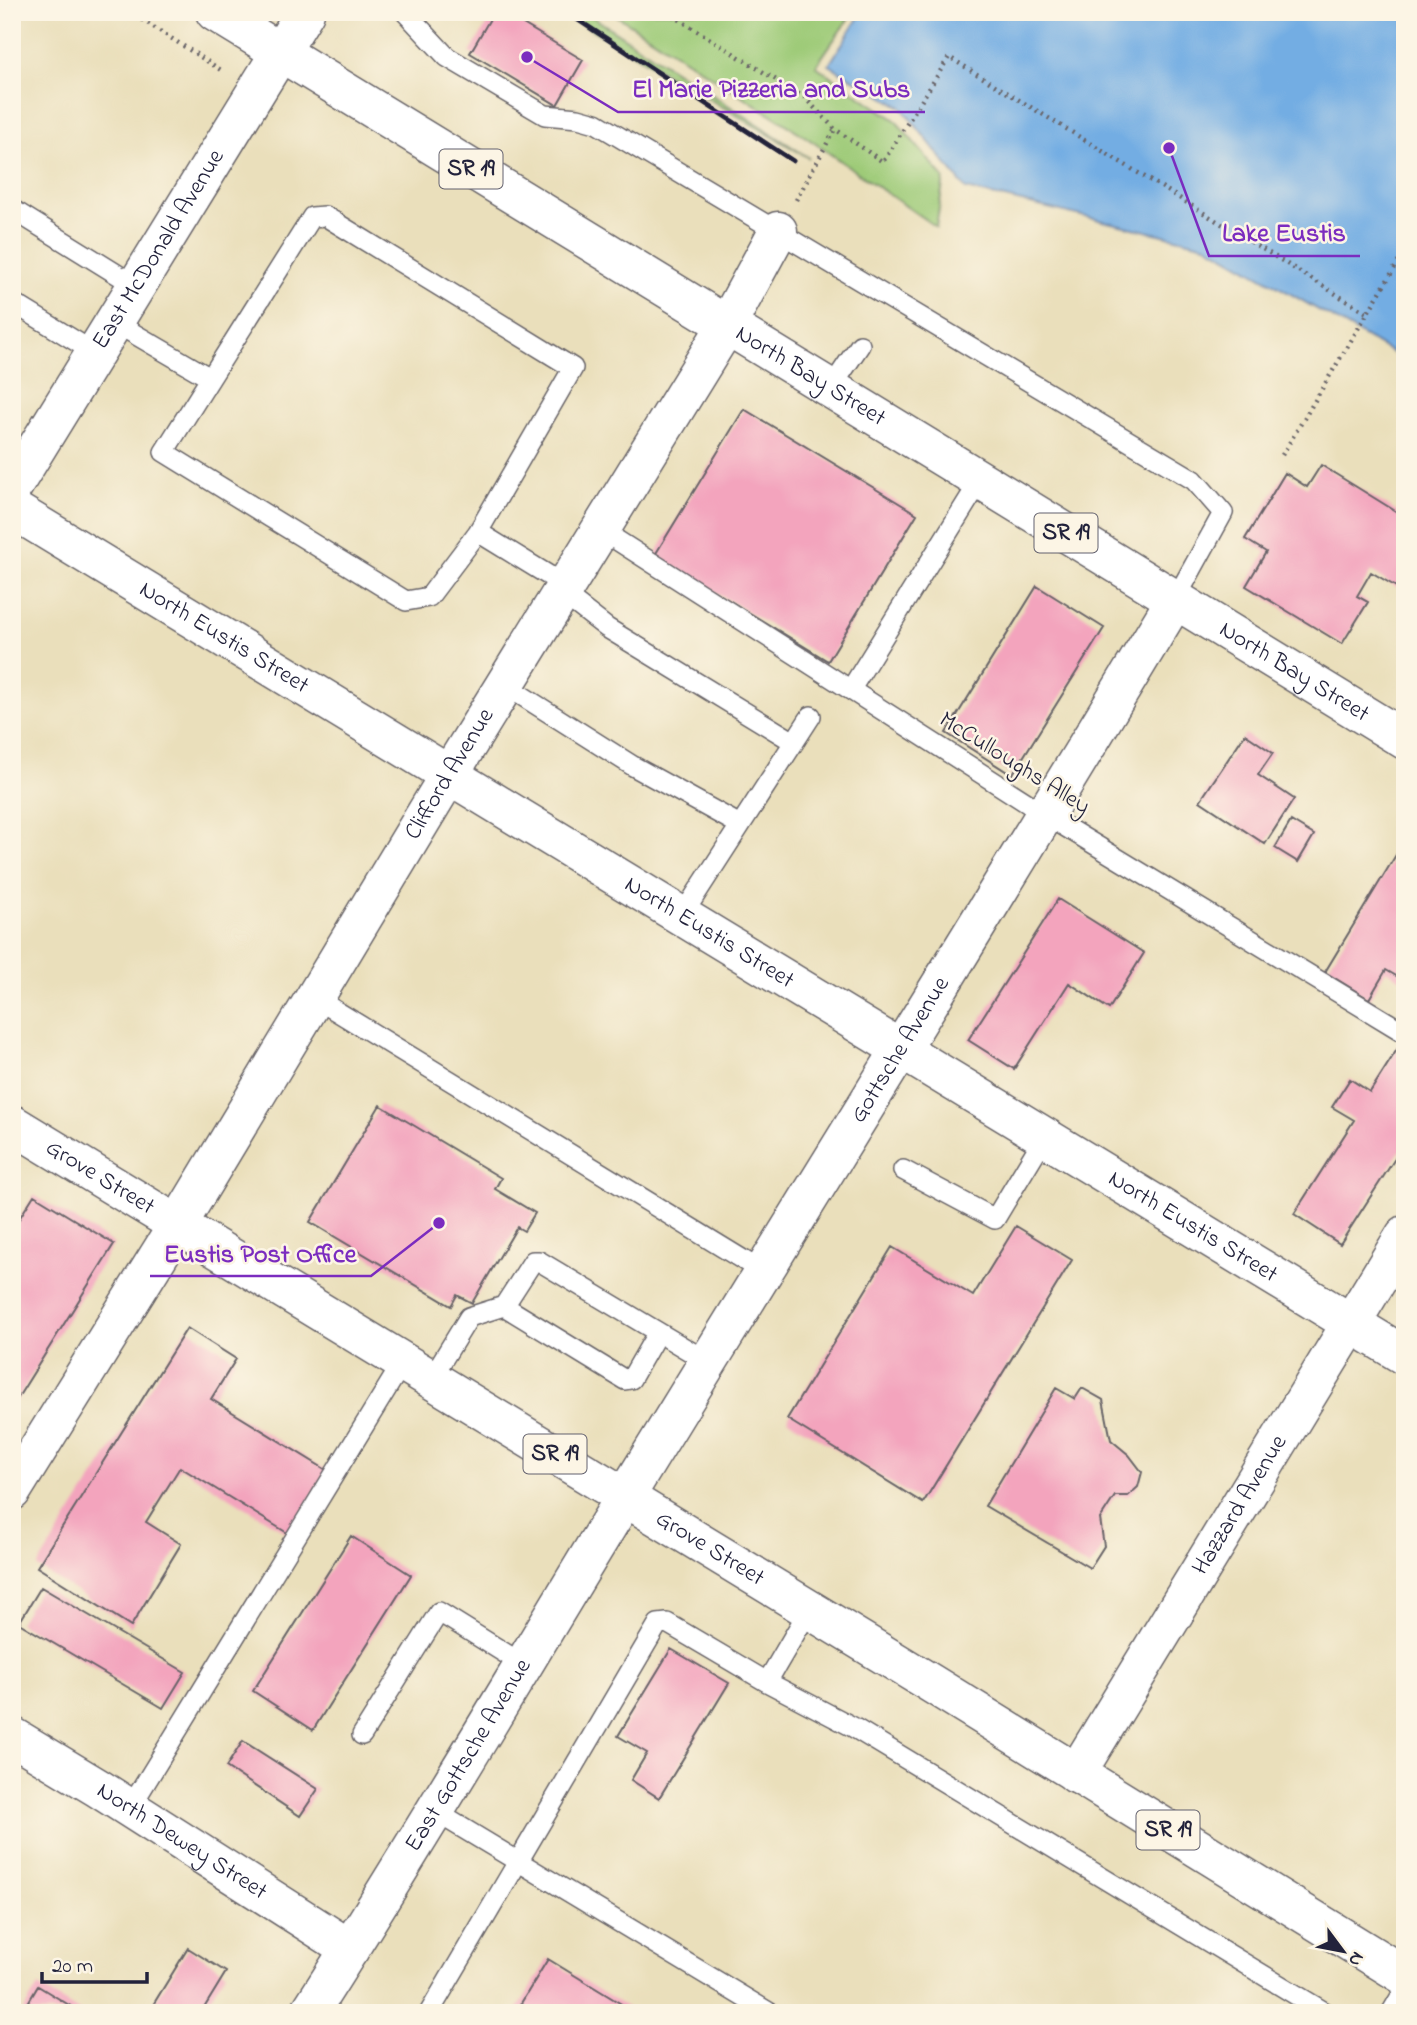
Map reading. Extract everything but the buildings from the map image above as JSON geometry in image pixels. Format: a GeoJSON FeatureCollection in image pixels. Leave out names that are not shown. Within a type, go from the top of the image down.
{"type":"FeatureCollection","features":[{"type":"Feature","properties":{"kind":"street","name":"North Bay Street"},"geometry":{"type":"LineString","coordinates":[[215,12],[1405,740]]}},
{"type":"Feature","properties":{"kind":"street","name":"East McDonald Avenue"},"geometry":{"type":"LineString","coordinates":[[12,488],[305,12]]}},
{"type":"Feature","properties":{"kind":"street","name":"Clifford Avenue"},"geometry":{"type":"LineString","coordinates":[[12,1491],[177,1226],[449,775],[727,325],[778,231]]}},
{"type":"Feature","properties":{"kind":"street","name":"North Eustis Street"},"geometry":{"type":"LineString","coordinates":[[12,509],[1405,1356]]}},
{"type":"Feature","properties":{"kind":"street","name":"Gottsche Avenue"},"geometry":{"type":"LineString","coordinates":[[625,1497],[1175,600]]}},
{"type":"Feature","properties":{"kind":"street","name":"Grove Street"},"geometry":{"type":"LineString","coordinates":[[12,1124],[1405,1976]]}},
{"type":"Feature","properties":{"kind":"street","name":"Hazzard Avenue"},"geometry":{"type":"LineString","coordinates":[[1076,1774],[1405,1235]]}},
{"type":"Feature","properties":{"kind":"street","name":"East Gottsche Avenue"},"geometry":{"type":"LineString","coordinates":[[309,2013],[436,1812],[625,1497]]}},
{"type":"Feature","properties":{"kind":"street","name":"North Dewey Street"},"geometry":{"type":"LineString","coordinates":[[12,1736],[350,1949]]}},
{"type":"Feature","properties":{"kind":"lane"},"geometry":{"type":"LineString","coordinates":[[405,12],[447,57],[545,114],[578,117],[596,123],[1194,480],[1223,513],[1175,600]]}},
{"type":"Feature","properties":{"kind":"lane"},"geometry":{"type":"LineString","coordinates":[[12,209],[136,286]]}},
{"type":"Feature","properties":{"kind":"lane"},"geometry":{"type":"LineString","coordinates":[[312,216],[325,216],[573,368],[478,532],[429,597],[406,601],[163,452],[312,216]]}},
{"type":"Feature","properties":{"kind":"lane"},"geometry":{"type":"LineString","coordinates":[[12,302],[210,378]]}},
{"type":"Feature","properties":{"kind":"lane"},"geometry":{"type":"LineString","coordinates":[[831,388],[860,345]]}},
{"type":"Feature","properties":{"kind":"lane"},"geometry":{"type":"LineString","coordinates":[[851,689],[980,481]]}},
{"type":"Feature","properties":{"kind":"lane","name":"McCulloughs Alley"},"geometry":{"type":"LineString","coordinates":[[601,530],[1046,814],[1405,1033]]}},
{"type":"Feature","properties":{"kind":"lane"},"geometry":{"type":"LineString","coordinates":[[478,532],[564,589],[607,628],[794,742]]}},
{"type":"Feature","properties":{"kind":"lane"},"geometry":{"type":"LineString","coordinates":[[505,685],[633,766],[740,825]]}},
{"type":"Feature","properties":{"kind":"lane"},"geometry":{"type":"LineString","coordinates":[[681,917],[811,716]]}},
{"type":"Feature","properties":{"kind":"lane"},"geometry":{"type":"LineString","coordinates":[[315,998],[763,1272]]}},
{"type":"Feature","properties":{"kind":"lane"},"geometry":{"type":"LineString","coordinates":[[902,1170],[995,1219],[1045,1136]]}},
{"type":"Feature","properties":{"kind":"lane"},"geometry":{"type":"LineString","coordinates":[[130,1808],[417,1371],[470,1317],[505,1306],[533,1261],[539,1261],[708,1363]]}},
{"type":"Feature","properties":{"kind":"lane"},"geometry":{"type":"LineString","coordinates":[[505,1306],[625,1380],[631,1379],[658,1332]]}},
{"type":"Feature","properties":{"kind":"lane"},"geometry":{"type":"LineString","coordinates":[[767,1682],[809,1610]]}},
{"type":"Feature","properties":{"kind":"lane"},"geometry":{"type":"LineString","coordinates":[[362,1735],[439,1612],[524,1665]]}},
{"type":"Feature","properties":{"kind":"lane"},"geometry":{"type":"LineString","coordinates":[[429,2013],[658,1624],[667,1623],[767,1682],[853,1727],[1326,2013]]}},
{"type":"Feature","properties":{"kind":"lane"},"geometry":{"type":"LineString","coordinates":[[436,1812],[770,2013]]}},
{"type":"Feature","properties":{"kind":"lane"},"geometry":{"type":"LineString","coordinates":[[1391,2013],[1405,1989]]}},
{"type":"Feature","properties":{"kind":"path"},"geometry":{"type":"LineString","coordinates":[[130,12],[225,71],[218,83]]}},
{"type":"Feature","properties":{"kind":"path"},"geometry":{"type":"LineString","coordinates":[[667,12],[805,98],[835,130],[883,162],[949,57],[1367,313]]}},
{"type":"Feature","properties":{"kind":"path"},"geometry":{"type":"LineString","coordinates":[[778,231],[835,130]]}},
{"type":"Feature","properties":{"kind":"path"},"geometry":{"type":"LineString","coordinates":[[1282,455],[1405,251]]}},
{"type":"Feature","properties":{"kind":"green space"},"geometry":{"type":"Polygon","coordinates":[[[562,12],[585,12],[809,158],[562,12]]]}},
{"type":"Feature","properties":{"kind":"green space"},"geometry":{"type":"Polygon","coordinates":[[[611,12],[853,12],[816,66],[895,120],[944,178],[936,227],[800,133],[611,12]]]}},
{"type":"Feature","properties":{"kind":"water"},"geometry":{"type":"Polygon","coordinates":[[[862,12],[1405,12],[1405,360],[1206,245],[966,189],[901,107],[829,65],[862,12]]]}},
{"type":"Feature","properties":{"kind":"railway"},"geometry":{"type":"LineString","coordinates":[[566,12],[793,161]]}},
{"type":"Feature","properties":{"kind":"place","name":"El Marie Pizzeria and Subs"},"geometry":{"type":"Point","coordinates":[527,57]}},
{"type":"Feature","properties":{"kind":"place","name":"Lake Eustis"},"geometry":{"type":"Point","coordinates":[1169,148]}},
{"type":"Feature","properties":{"kind":"place","name":"Eustis Post Office"},"geometry":{"type":"Point","coordinates":[439,1223]}}]}
